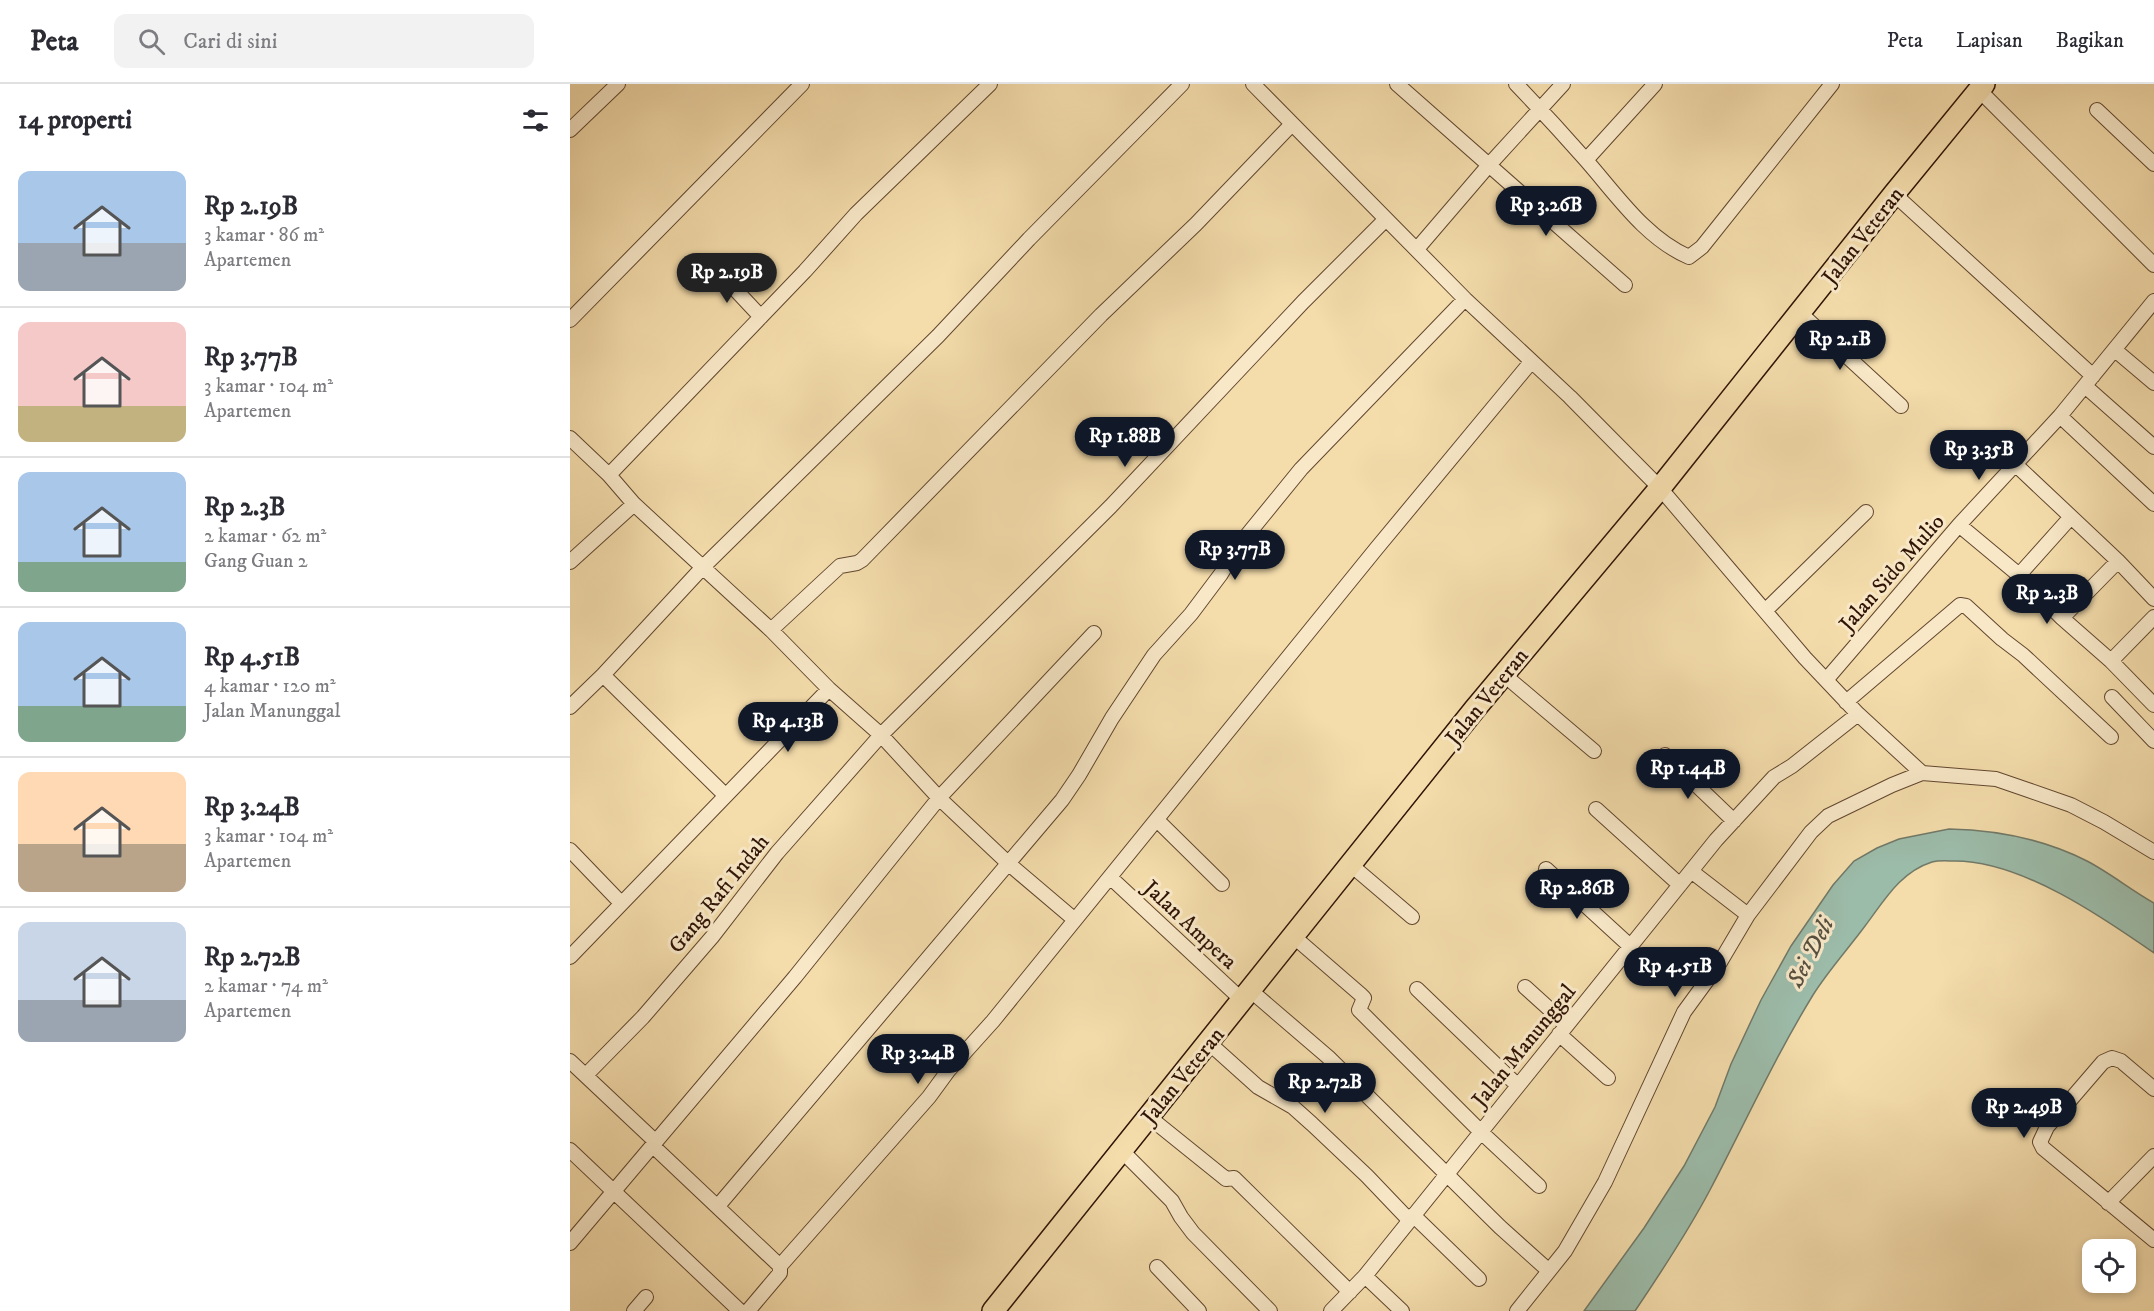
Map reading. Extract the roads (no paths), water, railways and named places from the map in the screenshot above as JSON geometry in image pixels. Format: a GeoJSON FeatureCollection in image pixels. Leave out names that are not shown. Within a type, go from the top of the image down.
{"type":"FeatureCollection","features":[{"type":"Feature","properties":{"kind":"main road","name":"Jalan Veteran"},"geometry":{"type":"LineString","coordinates":[[993,1311],[1503,674],[1660,488],[1982,87]]}},
{"type":"Feature","properties":{"kind":"street"},"geometry":{"type":"LineString","coordinates":[[570,130],[618,84]]}},
{"type":"Feature","properties":{"kind":"street"},"geometry":{"type":"LineString","coordinates":[[570,320],[802,84]]}},
{"type":"Feature","properties":{"kind":"street"},"geometry":{"type":"LineString","coordinates":[[609,475],[856,214],[990,84]]}},
{"type":"Feature","properties":{"kind":"street"},"geometry":{"type":"LineString","coordinates":[[570,707],[704,567],[938,336],[1029,239],[1182,84]]}},
{"type":"Feature","properties":{"kind":"street"},"geometry":{"type":"LineString","coordinates":[[1253,84],[1465,299],[1570,397],[1660,488],[1846,702],[1922,773]]}},
{"type":"Feature","properties":{"kind":"street"},"geometry":{"type":"LineString","coordinates":[[1396,84],[1625,285]]}},
{"type":"Feature","properties":{"kind":"street"},"geometry":{"type":"LineString","coordinates":[[1516,84],[1587,160],[1626,208],[1647,228],[1689,257],[1702,247],[1832,84]]}},
{"type":"Feature","properties":{"kind":"street"},"geometry":{"type":"LineString","coordinates":[[1417,249],[1488,165],[1563,84]]}},
{"type":"Feature","properties":{"kind":"street"},"geometry":{"type":"LineString","coordinates":[[1587,160],[1655,84]]}},
{"type":"Feature","properties":{"kind":"street"},"geometry":{"type":"LineString","coordinates":[[1982,87],[2154,265]]}},
{"type":"Feature","properties":{"kind":"street"},"geometry":{"type":"LineString","coordinates":[[2097,110],[2154,164]]}},
{"type":"Feature","properties":{"kind":"street"},"geometry":{"type":"LineString","coordinates":[[771,630],[840,566],[862,560],[1094,321],[1196,225],[1292,124]]}},
{"type":"Feature","properties":{"kind":"street"},"geometry":{"type":"LineString","coordinates":[[1894,194],[2089,381],[2154,447]]}},
{"type":"Feature","properties":{"kind":"street","name":"Gang Rafi Indah"},"geometry":{"type":"LineString","coordinates":[[586,1076],[643,1017],[712,937],[777,853],[881,735],[1111,506],[1303,302],[1386,219]]}},
{"type":"Feature","properties":{"kind":"street"},"geometry":{"type":"LineString","coordinates":[[716,269],[760,317]]}},
{"type":"Feature","properties":{"kind":"street"},"geometry":{"type":"LineString","coordinates":[[718,1206],[1062,800],[1154,655],[1191,614],[1242,541],[1301,469],[1465,299]]}},
{"type":"Feature","properties":{"kind":"street","name":"Jalan Sido Mulio"},"geometry":{"type":"LineString","coordinates":[[1826,680],[1959,525],[2060,416],[2152,306]]}},
{"type":"Feature","properties":{"kind":"street"},"geometry":{"type":"LineString","coordinates":[[1800,313],[1901,406]]}},
{"type":"Feature","properties":{"kind":"street"},"geometry":{"type":"LineString","coordinates":[[2115,350],[2154,382]]}},
{"type":"Feature","properties":{"kind":"street"},"geometry":{"type":"LineString","coordinates":[[748,1311],[780,1272],[780,1266],[929,1097],[948,1071],[993,1021],[1111,878],[1369,558],[1531,362]]}},
{"type":"Feature","properties":{"kind":"street"},"geometry":{"type":"LineString","coordinates":[[2060,416],[2154,504]]}},
{"type":"Feature","properties":{"kind":"street"},"geometry":{"type":"LineString","coordinates":[[570,438],[609,475],[634,504],[771,630],[829,689],[881,735],[939,798],[1009,864],[1075,920]]}},
{"type":"Feature","properties":{"kind":"street"},"geometry":{"type":"LineString","coordinates":[[2015,464],[2118,561],[2154,599]]}},
{"type":"Feature","properties":{"kind":"street"},"geometry":{"type":"LineString","coordinates":[[570,562],[634,504]]}},
{"type":"Feature","properties":{"kind":"street"},"geometry":{"type":"LineString","coordinates":[[1765,611],[1866,512]]}},
{"type":"Feature","properties":{"kind":"street"},"geometry":{"type":"LineString","coordinates":[[2019,574],[2070,518]]}},
{"type":"Feature","properties":{"kind":"street"},"geometry":{"type":"LineString","coordinates":[[1959,525],[2019,574],[2154,705]]}},
{"type":"Feature","properties":{"kind":"street"},"geometry":{"type":"LineString","coordinates":[[2062,618],[2118,561]]}},
{"type":"Feature","properties":{"kind":"street"},"geometry":{"type":"LineString","coordinates":[[1846,702],[1960,605],[1966,606],[2023,655],[2111,737]]}},
{"type":"Feature","properties":{"kind":"street"},"geometry":{"type":"LineString","coordinates":[[2111,661],[2154,617]]}},
{"type":"Feature","properties":{"kind":"street"},"geometry":{"type":"LineString","coordinates":[[570,1243],[795,977],[939,798],[1094,633]]}},
{"type":"Feature","properties":{"kind":"street"},"geometry":{"type":"LineString","coordinates":[[1503,674],[1594,751]]}},
{"type":"Feature","properties":{"kind":"street"},"geometry":{"type":"LineString","coordinates":[[603,675],[725,795]]}},
{"type":"Feature","properties":{"kind":"street"},"geometry":{"type":"LineString","coordinates":[[570,956],[829,689]]}},
{"type":"Feature","properties":{"kind":"street"},"geometry":{"type":"LineString","coordinates":[[2112,697],[2154,741]]}},
{"type":"Feature","properties":{"kind":"street","name":"Jalan Manunggal"},"geometry":{"type":"LineString","coordinates":[[1331,1311],[1365,1276],[1716,840],[1774,777],[1792,766],[1858,714]]}},
{"type":"Feature","properties":{"kind":"street"},"geometry":{"type":"LineString","coordinates":[[1665,755],[1734,821]]}},
{"type":"Feature","properties":{"kind":"street"},"geometry":{"type":"LineString","coordinates":[[1517,1311],[1565,1251],[1605,1182],[1684,1012],[1719,964],[1748,915],[1811,832],[1828,816],[1922,773],[1996,779],[2071,805],[2154,852]]}},
{"type":"Feature","properties":{"kind":"street"},"geometry":{"type":"LineString","coordinates":[[1596,809],[1680,885]]}},
{"type":"Feature","properties":{"kind":"street"},"geometry":{"type":"LineString","coordinates":[[1157,820],[1222,884]]}},
{"type":"Feature","properties":{"kind":"street"},"geometry":{"type":"LineString","coordinates":[[570,850],[621,903]]}},
{"type":"Feature","properties":{"kind":"street"},"geometry":{"type":"LineString","coordinates":[[1351,865],[1412,917]]}},
{"type":"Feature","properties":{"kind":"street"},"geometry":{"type":"LineString","coordinates":[[1546,869],[1630,946]]}},
{"type":"Feature","properties":{"kind":"street"},"geometry":{"type":"LineString","coordinates":[[1691,871],[1748,915]]}},
{"type":"Feature","properties":{"kind":"street","name":"Jalan Ampera"},"geometry":{"type":"LineString","coordinates":[[1111,878],[1246,995],[1328,1057],[1446,1175],[1549,1271]]}},
{"type":"Feature","properties":{"kind":"street"},"geometry":{"type":"LineString","coordinates":[[1293,936],[1364,998],[1359,1010],[1481,1132],[1539,1186]]}},
{"type":"Feature","properties":{"kind":"street"},"geometry":{"type":"LineString","coordinates":[[1524,987],[1608,1078]]}},
{"type":"Feature","properties":{"kind":"street"},"geometry":{"type":"LineString","coordinates":[[1417,989],[1517,1085]]}},
{"type":"Feature","properties":{"kind":"street"},"geometry":{"type":"LineString","coordinates":[[1209,1043],[1257,1087],[1293,1107],[1479,1279]]}},
{"type":"Feature","properties":{"kind":"street"},"geometry":{"type":"LineString","coordinates":[[2154,1089],[2121,1061],[2112,1058],[2103,1062],[2047,1127],[2040,1142],[2043,1148],[2154,1240]]}},
{"type":"Feature","properties":{"kind":"street"},"geometry":{"type":"LineString","coordinates":[[570,1060],[780,1266]]}},
{"type":"Feature","properties":{"kind":"street"},"geometry":{"type":"LineString","coordinates":[[1149,1117],[1226,1179],[1234,1178],[1350,1292]]}},
{"type":"Feature","properties":{"kind":"street"},"geometry":{"type":"LineString","coordinates":[[570,1150],[740,1311]]}},
{"type":"Feature","properties":{"kind":"street"},"geometry":{"type":"LineString","coordinates":[[1122,1151],[1172,1201],[1193,1233],[1270,1311]]}},
{"type":"Feature","properties":{"kind":"street"},"geometry":{"type":"LineString","coordinates":[[2108,1203],[2154,1156]]}},
{"type":"Feature","properties":{"kind":"street"},"geometry":{"type":"LineString","coordinates":[[1157,1267],[1199,1311]]}},
{"type":"Feature","properties":{"kind":"street"},"geometry":{"type":"LineString","coordinates":[[1365,1276],[1402,1311]]}},
{"type":"Feature","properties":{"kind":"street"},"geometry":{"type":"LineString","coordinates":[[634,1311],[646,1298]]}},
{"type":"Feature","properties":{"kind":"water","name":"Sei Deli"},"geometry":{"type":"Polygon","coordinates":[[[1949,829],[1984,831],[2037,841],[2071,853],[2096,866],[2154,903],[2154,953],[2110,923],[2059,893],[2006,870],[1980,863],[1941,861],[1932,862],[1911,873],[1886,897],[1813,995],[1773,1066],[1703,1204],[1635,1311],[1584,1311],[1644,1228],[1684,1166],[1715,1107],[1731,1064],[1761,1000],[1791,946],[1833,885],[1854,861],[1877,848],[1899,839],[1949,829]]]}}]}
